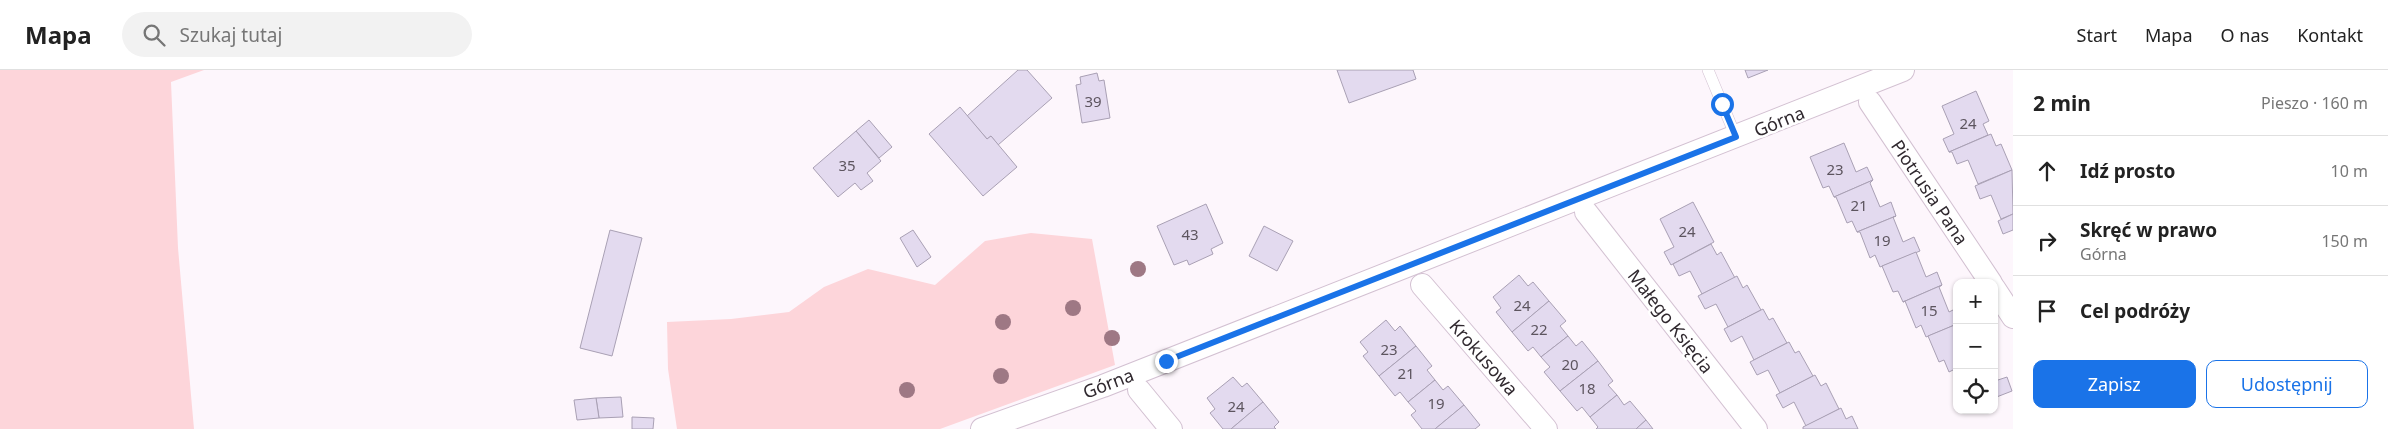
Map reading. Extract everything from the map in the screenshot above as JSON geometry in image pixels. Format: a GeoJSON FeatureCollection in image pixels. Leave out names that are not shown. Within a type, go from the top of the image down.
{"type":"FeatureCollection","features":[{"type":"Feature","properties":{"kind":"street","name":"Górna"},"geometry":{"type":"LineString","coordinates":[[982,429],[1103,386],[1903,70]]}},
{"type":"Feature","properties":{"kind":"street","name":"Piotrusia Pana"},"geometry":{"type":"LineString","coordinates":[[1870,102],[1988,279]]}},
{"type":"Feature","properties":{"kind":"street","name":"Małego Księcia"},"geometry":{"type":"LineString","coordinates":[[1586,212],[1756,429]]}},
{"type":"Feature","properties":{"kind":"street","name":"Krokusowa"},"geometry":{"type":"LineString","coordinates":[[1422,285],[1546,429]]}},
{"type":"Feature","properties":{"kind":"street"},"geometry":{"type":"LineString","coordinates":[[1998,294],[2012,315]]}},
{"type":"Feature","properties":{"kind":"street"},"geometry":{"type":"LineString","coordinates":[[1140,390],[1171,429]]}},
{"type":"Feature","properties":{"kind":"lane"},"geometry":{"type":"LineString","coordinates":[[1708,70],[1736,137]]}},
{"type":"Feature","properties":{"kind":"shaded area"},"geometry":{"type":"Polygon","coordinates":[[[0,70],[204,70],[171,82],[178,248],[194,429],[0,429],[0,70]]]}},
{"type":"Feature","properties":{"kind":"shaded area"},"geometry":{"type":"Polygon","coordinates":[[[1031,233],[1092,239],[1115,365],[940,429],[677,429],[668,369],[667,322],[731,319],[789,312],[824,287],[868,269],[935,285],[985,241],[1031,233]]]}},
{"type":"Feature","properties":{"kind":"building"},"geometry":{"type":"Polygon","coordinates":[[[1018,70],[1027,70],[1052,98],[998,145],[991,136],[987,139],[967,116],[1018,70]]]}},
{"type":"Feature","properties":{"kind":"building"},"geometry":{"type":"Polygon","coordinates":[[[1337,70],[1413,70],[1416,79],[1349,103],[1337,70]]]}},
{"type":"Feature","properties":{"kind":"building"},"geometry":{"type":"Polygon","coordinates":[[[1745,70],[1768,70],[1748,78],[1745,70]]]}},
{"type":"Feature","properties":{"kind":"building"},"geometry":{"type":"Polygon","coordinates":[[[1097,73],[1099,81],[1104,80],[1110,118],[1082,123],[1076,85],[1081,84],[1080,77],[1097,73]]]}},
{"type":"Feature","properties":{"kind":"building"},"geometry":{"type":"Polygon","coordinates":[[[1976,91],[1989,121],[1983,124],[1988,135],[1949,152],[1943,139],[1954,134],[1942,106],[1976,91]]]}},
{"type":"Feature","properties":{"kind":"building"},"geometry":{"type":"Polygon","coordinates":[[[960,107],[987,139],[991,136],[1017,167],[983,196],[929,134],[960,107]]]}},
{"type":"Feature","properties":{"kind":"building"},"geometry":{"type":"Polygon","coordinates":[[[869,120],[892,147],[879,158],[856,131],[869,120]]]}},
{"type":"Feature","properties":{"kind":"building"},"geometry":{"type":"Polygon","coordinates":[[[856,131],[881,161],[867,173],[873,181],[861,190],[855,183],[838,197],[813,168],[856,131]]]}},
{"type":"Feature","properties":{"kind":"building"},"geometry":{"type":"Polygon","coordinates":[[[1991,134],[1996,146],[2001,144],[2012,170],[1978,184],[1968,160],[1957,164],[1952,152],[1949,152],[1991,134]]]}},
{"type":"Feature","properties":{"kind":"building"},"geometry":{"type":"Polygon","coordinates":[[[1844,143],[1856,172],[1867,167],[1873,180],[1834,197],[1829,186],[1823,188],[1810,157],[1844,143]]]}},
{"type":"Feature","properties":{"kind":"building"},"geometry":{"type":"Polygon","coordinates":[[[2012,170],[2013,214],[2001,219],[1991,195],[1980,199],[1975,186],[2012,170]]]}},
{"type":"Feature","properties":{"kind":"building"},"geometry":{"type":"Polygon","coordinates":[[[1873,180],[1870,183],[1880,207],[1891,202],[1896,216],[1857,232],[1852,221],[1847,223],[1836,197],[1834,197],[1873,180]]]}},
{"type":"Feature","properties":{"kind":"building"},"geometry":{"type":"Polygon","coordinates":[[[1693,202],[1714,242],[1671,265],[1664,252],[1674,247],[1660,219],[1693,202]]]}},
{"type":"Feature","properties":{"kind":"building"},"geometry":{"type":"Polygon","coordinates":[[[1206,204],[1223,243],[1211,249],[1213,254],[1189,265],[1187,260],[1174,265],[1157,226],[1206,204]]]}},
{"type":"Feature","properties":{"kind":"building"},"geometry":{"type":"Polygon","coordinates":[[[2013,214],[2013,230],[2003,234],[1998,221],[2013,214]]]}},
{"type":"Feature","properties":{"kind":"building"},"geometry":{"type":"Polygon","coordinates":[[[1893,217],[1903,242],[1914,237],[1920,251],[1880,267],[1875,255],[1870,258],[1860,232],[1857,232],[1893,217]]]}},
{"type":"Feature","properties":{"kind":"building"},"geometry":{"type":"Polygon","coordinates":[[[1264,226],[1293,241],[1277,271],[1249,256],[1264,226]]]}},
{"type":"Feature","properties":{"kind":"building"},"geometry":{"type":"Polygon","coordinates":[[[610,230],[642,238],[612,356],[580,348],[610,230]]]}},
{"type":"Feature","properties":{"kind":"building"},"geometry":{"type":"Polygon","coordinates":[[[913,230],[931,257],[917,267],[900,238],[913,230]]]}},
{"type":"Feature","properties":{"kind":"building"},"geometry":{"type":"Polygon","coordinates":[[[1711,244],[1717,255],[1721,252],[1735,278],[1702,294],[1690,271],[1679,276],[1673,264],[1711,244]]]}},
{"type":"Feature","properties":{"kind":"building"},"geometry":{"type":"Polygon","coordinates":[[[1916,252],[1926,277],[1937,272],[1942,285],[1903,302],[1898,291],[1893,292],[1882,266],[1916,252]]]}},
{"type":"Feature","properties":{"kind":"building"},"geometry":{"type":"Polygon","coordinates":[[[1519,275],[1528,286],[1533,282],[1549,301],[1512,332],[1496,312],[1501,308],[1493,297],[1519,275]]]}},
{"type":"Feature","properties":{"kind":"building"},"geometry":{"type":"Polygon","coordinates":[[[1737,276],[1743,288],[1747,285],[1761,310],[1728,327],[1716,304],[1705,309],[1698,296],[1737,276]]]}},
{"type":"Feature","properties":{"kind":"building"},"geometry":{"type":"Polygon","coordinates":[[[1942,285],[1939,287],[1949,312],[1953,310],[1953,326],[1926,337],[1921,325],[1916,328],[1905,301],[1942,285]]]}},
{"type":"Feature","properties":{"kind":"building"},"geometry":{"type":"Polygon","coordinates":[[[1549,301],[1566,321],[1560,326],[1568,336],[1541,357],[1533,347],[1528,351],[1512,332],[1549,301]]]}},
{"type":"Feature","properties":{"kind":"building"},"geometry":{"type":"Polygon","coordinates":[[[1763,309],[1769,320],[1773,318],[1787,343],[1754,360],[1742,336],[1731,342],[1724,329],[1763,309]]]}},
{"type":"Feature","properties":{"kind":"building"},"geometry":{"type":"Polygon","coordinates":[[[1386,320],[1395,331],[1400,326],[1416,346],[1379,376],[1363,356],[1368,352],[1360,342],[1386,320]]]}},
{"type":"Feature","properties":{"kind":"building"},"geometry":{"type":"Polygon","coordinates":[[[1953,326],[1953,370],[1949,372],[1944,360],[1939,362],[1928,336],[1953,326]]]}},
{"type":"Feature","properties":{"kind":"building"},"geometry":{"type":"Polygon","coordinates":[[[1568,336],[1576,346],[1582,341],[1598,361],[1560,391],[1544,372],[1550,367],[1541,357],[1568,336]]]}},
{"type":"Feature","properties":{"kind":"building"},"geometry":{"type":"Polygon","coordinates":[[[1789,342],[1795,353],[1799,351],[1813,376],[1780,393],[1768,370],[1757,375],[1750,362],[1789,342]]]}},
{"type":"Feature","properties":{"kind":"building"},"geometry":{"type":"Polygon","coordinates":[[[1416,346],[1432,366],[1427,370],[1435,380],[1408,402],[1400,392],[1395,396],[1379,376],[1416,346]]]}},
{"type":"Feature","properties":{"kind":"building"},"geometry":{"type":"Polygon","coordinates":[[[1598,361],[1613,381],[1608,385],[1617,395],[1590,417],[1582,407],[1577,411],[1560,391],[1598,361]]]}},
{"type":"Feature","properties":{"kind":"building"},"geometry":{"type":"Polygon","coordinates":[[[1815,375],[1821,386],[1826,383],[1839,409],[1806,426],[1794,402],[1783,408],[1776,395],[1815,375]]]}},
{"type":"Feature","properties":{"kind":"building"},"geometry":{"type":"Polygon","coordinates":[[[1233,377],[1242,387],[1247,383],[1263,402],[1231,429],[1223,429],[1210,413],[1215,409],[1207,398],[1233,377]]]}},
{"type":"Feature","properties":{"kind":"building"},"geometry":{"type":"Polygon","coordinates":[[[2007,377],[2012,391],[1998,396],[1998,380],[2007,377]]]}},
{"type":"Feature","properties":{"kind":"building"},"geometry":{"type":"Polygon","coordinates":[[[1435,380],[1443,390],[1448,386],[1464,405],[1435,429],[1422,429],[1411,415],[1416,411],[1408,402],[1435,380]]]}},
{"type":"Feature","properties":{"kind":"building"},"geometry":{"type":"Polygon","coordinates":[[[1617,395],[1624,405],[1630,401],[1646,420],[1636,429],[1596,429],[1598,427],[1590,417],[1617,395]]]}},
{"type":"Feature","properties":{"kind":"building"},"geometry":{"type":"Polygon","coordinates":[[[621,397],[623,417],[599,418],[596,398],[621,397]]]}},
{"type":"Feature","properties":{"kind":"building"},"geometry":{"type":"Polygon","coordinates":[[[596,398],[599,418],[577,420],[574,400],[596,398]]]}},
{"type":"Feature","properties":{"kind":"building"},"geometry":{"type":"Polygon","coordinates":[[[1263,402],[1279,422],[1274,427],[1276,429],[1231,429],[1263,402]]]}},
{"type":"Feature","properties":{"kind":"building"},"geometry":{"type":"Polygon","coordinates":[[[1464,405],[1480,425],[1475,429],[1435,429],[1464,405]]]}},
{"type":"Feature","properties":{"kind":"building"},"geometry":{"type":"Polygon","coordinates":[[[1841,408],[1846,419],[1852,416],[1858,429],[1803,429],[1803,427],[1841,408]]]}},
{"type":"Feature","properties":{"kind":"building"},"geometry":{"type":"Polygon","coordinates":[[[632,417],[654,418],[653,429],[632,429],[632,417]]]}},
{"type":"Feature","properties":{"kind":"building"},"geometry":{"type":"Polygon","coordinates":[[[1646,420],[1653,429],[1636,429],[1646,420]]]}},
{"type":"Feature","properties":{"kind":"route"},"geometry":{"type":"LineString","coordinates":[[1166,361],[1736,137],[1722,104]]}}]}
